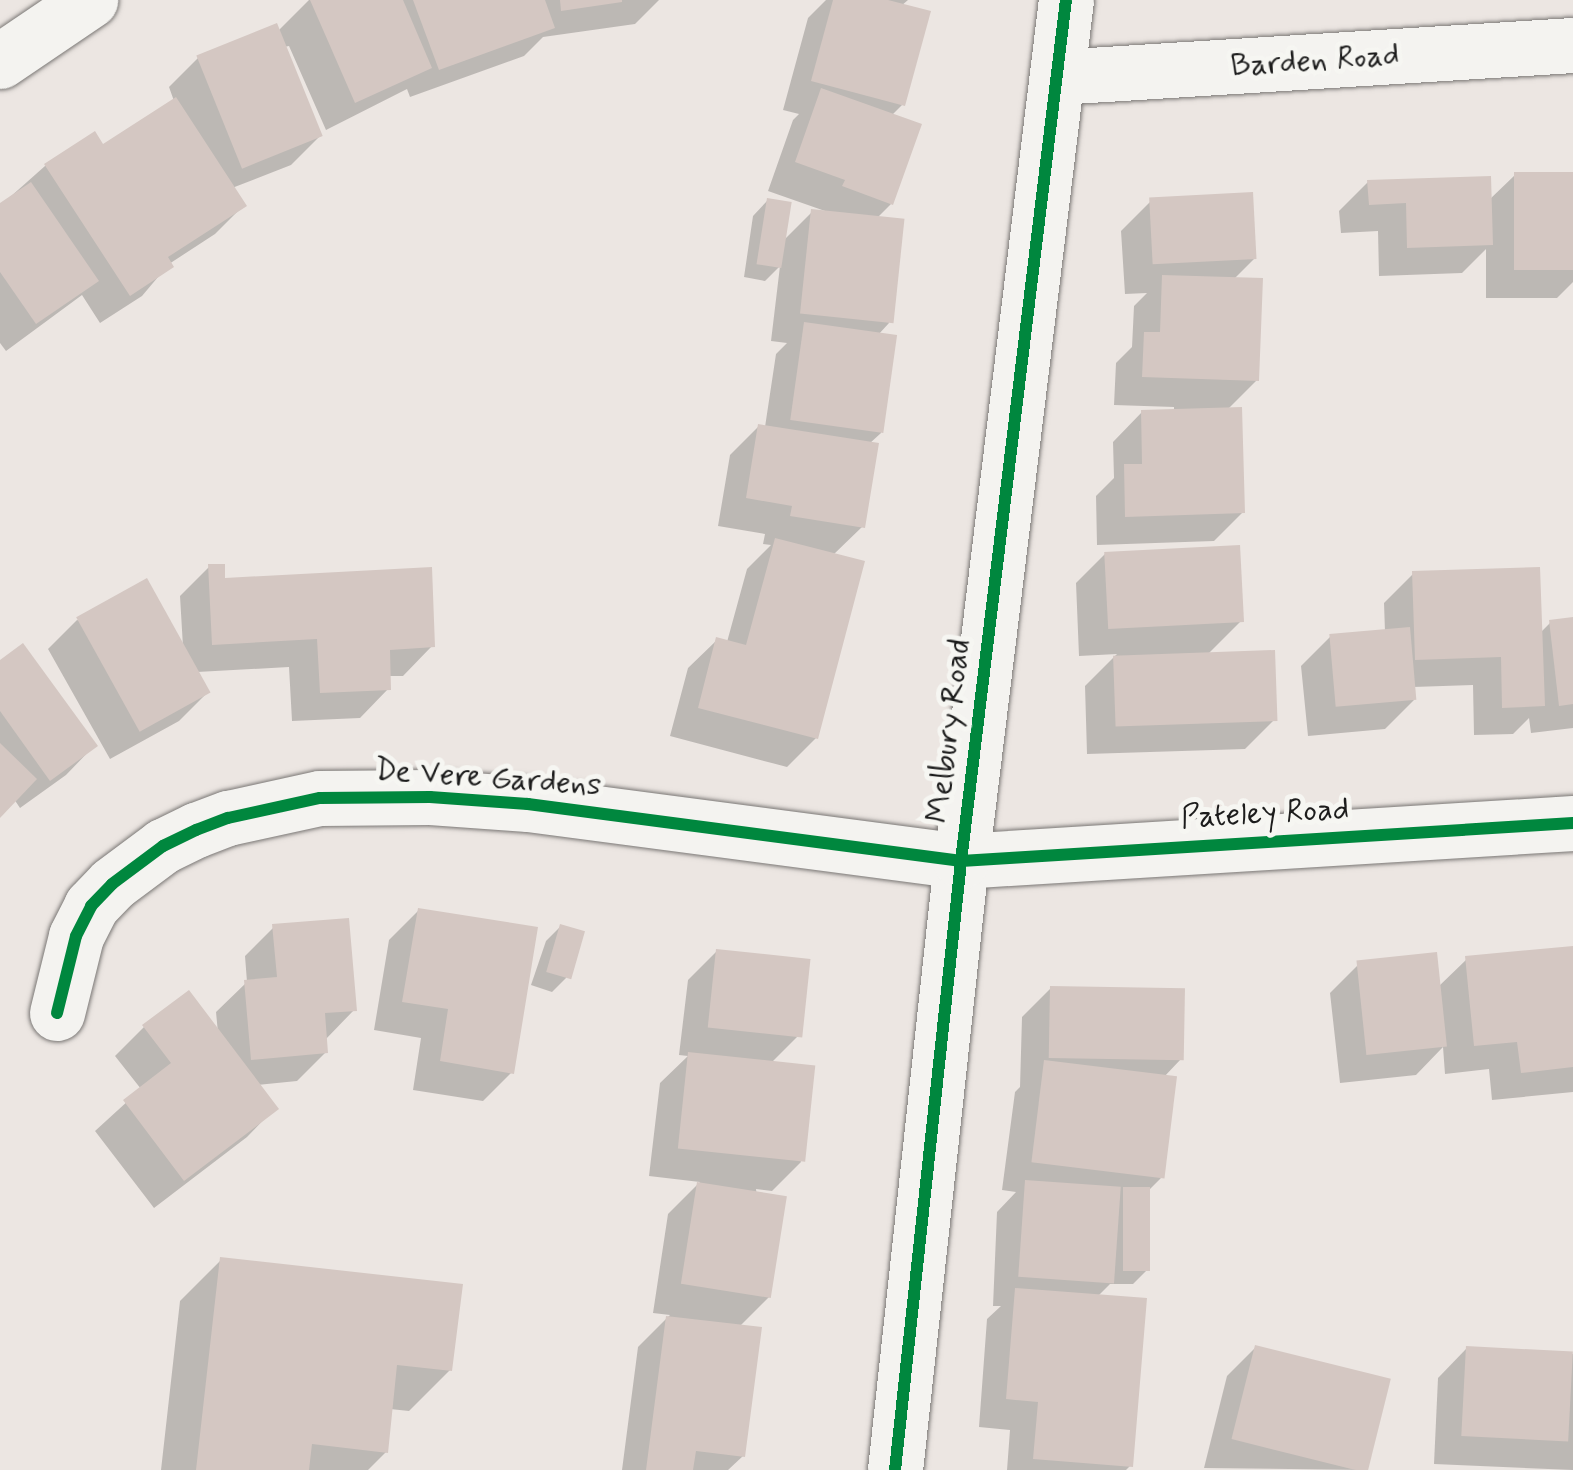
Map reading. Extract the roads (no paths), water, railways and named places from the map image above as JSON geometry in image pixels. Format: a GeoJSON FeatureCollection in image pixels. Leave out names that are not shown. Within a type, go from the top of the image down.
{"type":"FeatureCollection","features":[{"type":"Feature","properties":{"kind":"street"},"geometry":{"type":"LineString","coordinates":[[0,61],[90,0]]}},
{"type":"Feature","properties":{"kind":"street","name":"Melbury Road"},"geometry":{"type":"LineString","coordinates":[[894,1470],[961,860],[1066,0]]}},
{"type":"Feature","properties":{"kind":"street","name":"Barden Road"},"geometry":{"type":"LineString","coordinates":[[1057,78],[1573,45]]}},
{"type":"Feature","properties":{"kind":"street","name":"De Vere Gardens"},"geometry":{"type":"LineString","coordinates":[[57,1013],[76,936],[91,906],[112,884],[163,846],[196,830],[228,818],[320,798],[414,797],[528,804],[961,860]]}},
{"type":"Feature","properties":{"kind":"street","name":"Pateley Road"},"geometry":{"type":"LineString","coordinates":[[961,860],[1573,823]]}}]}
